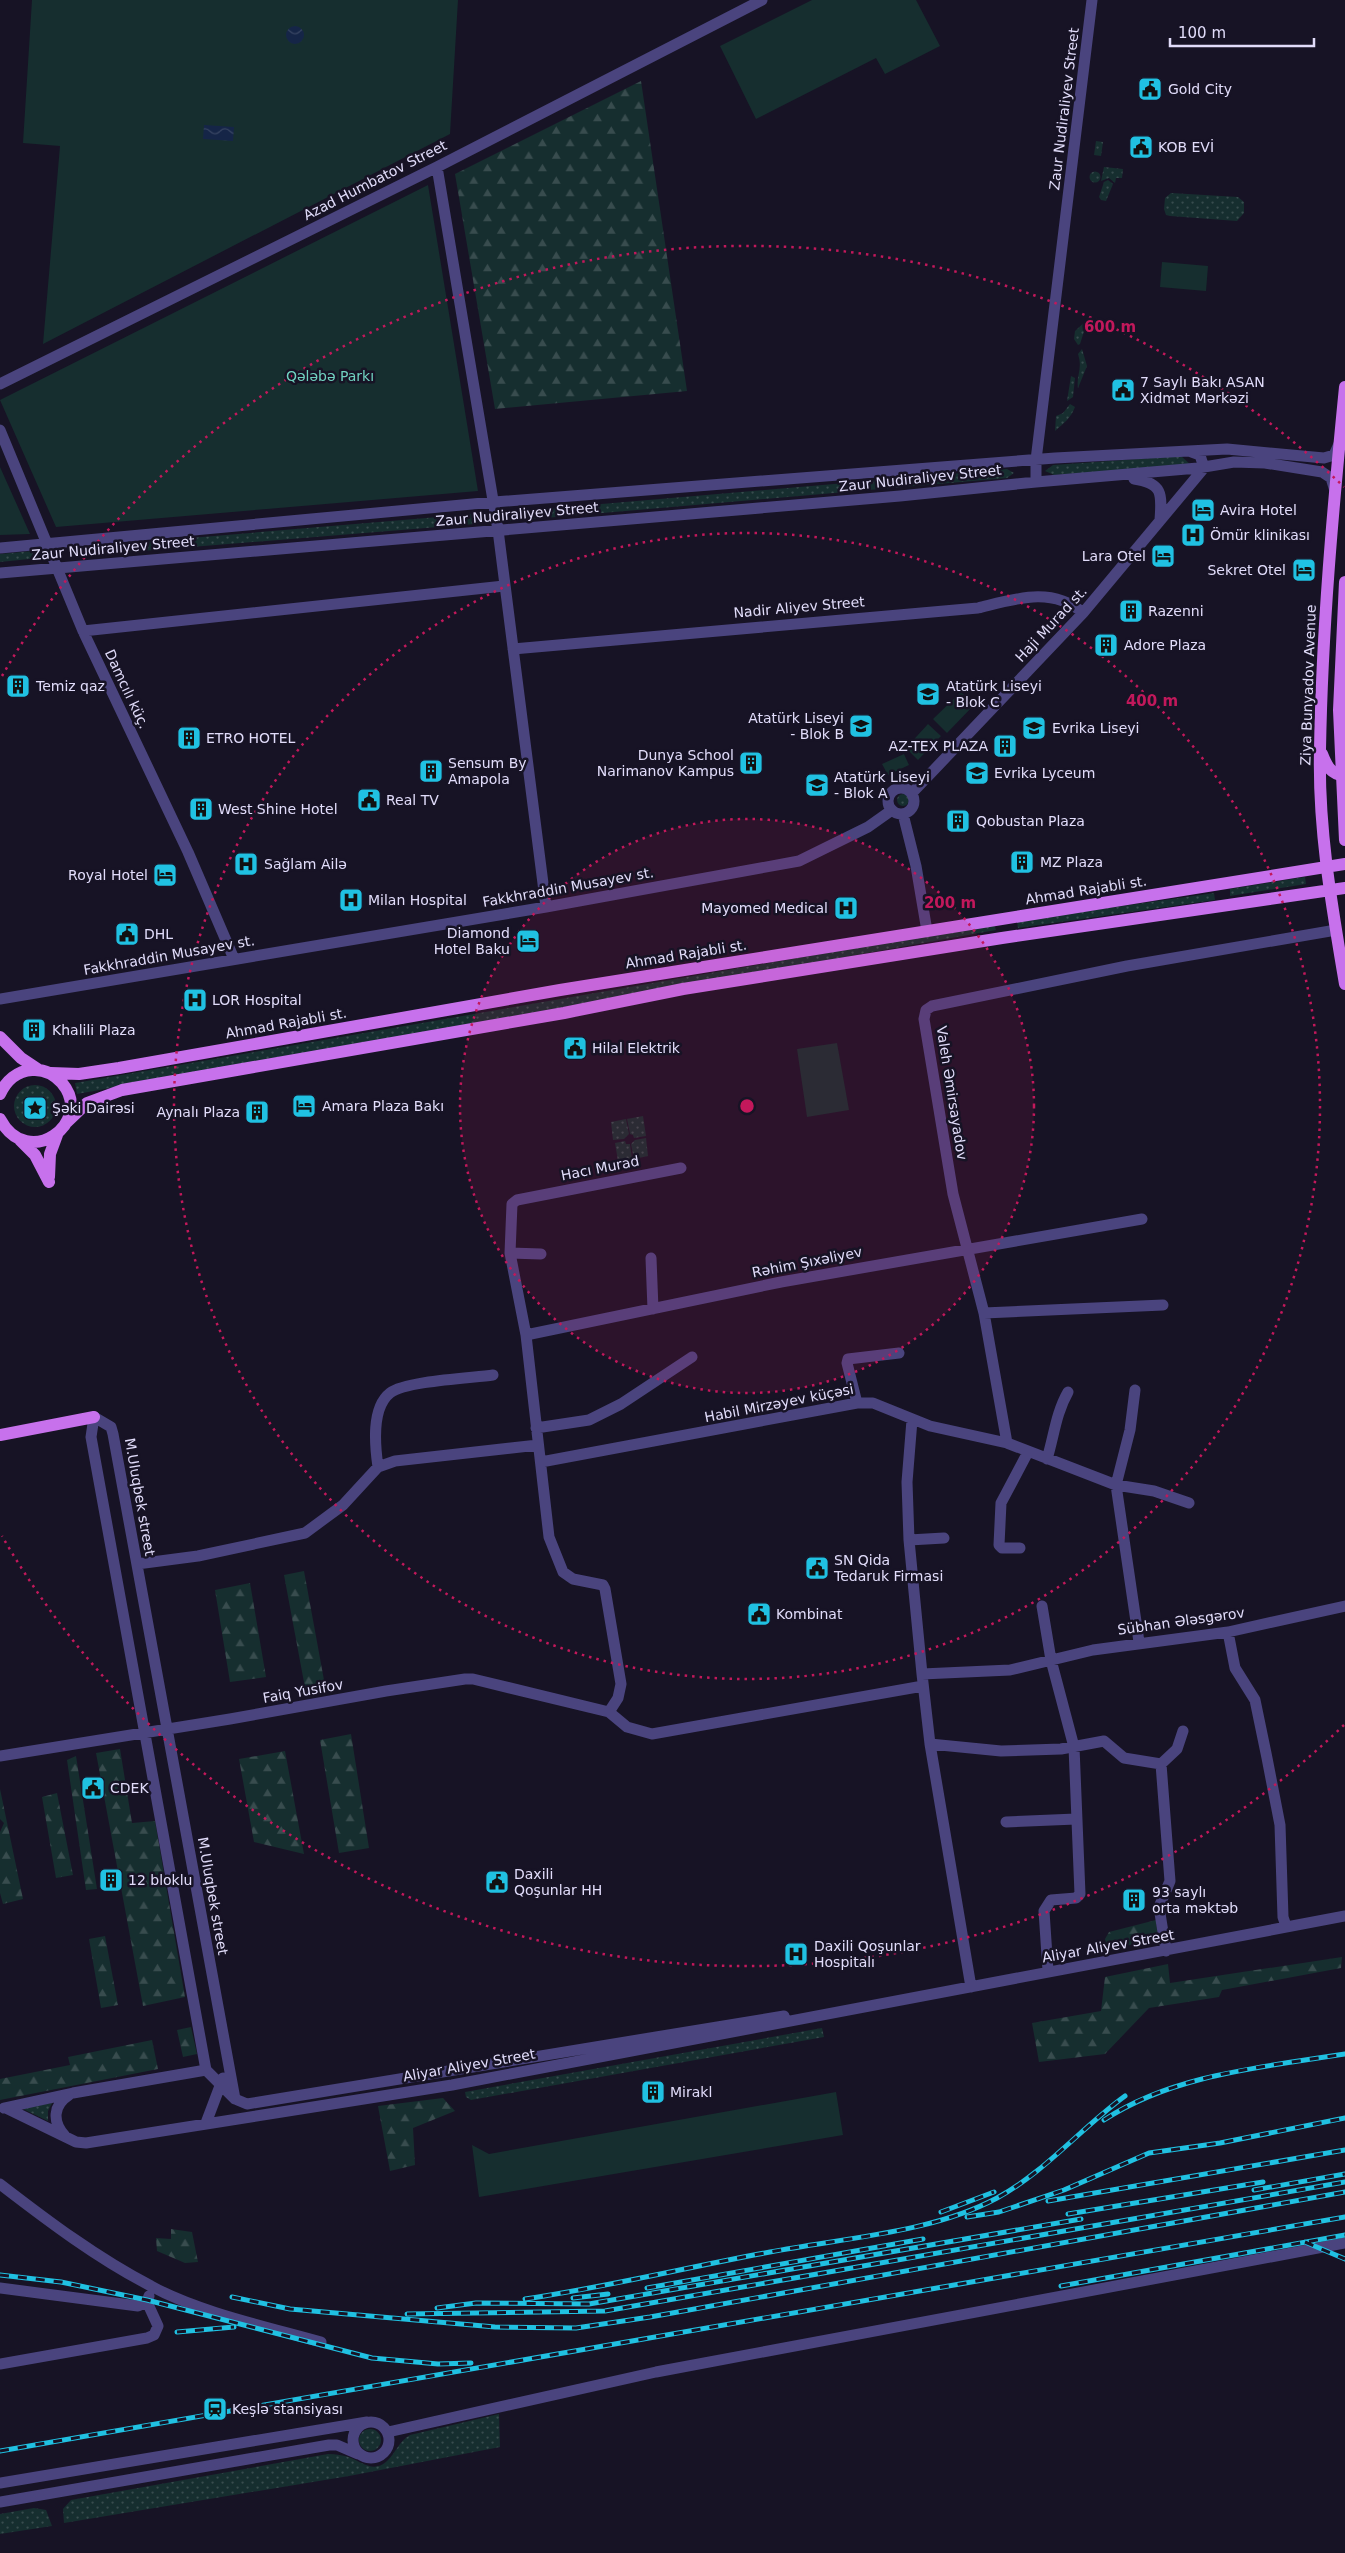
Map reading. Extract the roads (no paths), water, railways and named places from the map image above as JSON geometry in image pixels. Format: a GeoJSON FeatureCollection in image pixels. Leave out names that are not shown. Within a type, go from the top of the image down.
{"type":"FeatureCollection","features":[{"type":"Feature","properties":{"kind":"main road","name":"Ziya Bunyadov Avenue"},"geometry":{"type":"LineString","coordinates":[[1345,387],[1322,645],[1320,750],[1326,867],[1345,984]]}},
{"type":"Feature","properties":{"kind":"main road"},"geometry":{"type":"LineString","coordinates":[[1345,582],[1339,710],[1345,840]]}},
{"type":"Feature","properties":{"kind":"main road"},"geometry":{"type":"LineString","coordinates":[[1320,750],[1330,769],[1336,774],[1345,776]]}},
{"type":"Feature","properties":{"kind":"main road","name":"Ahmad Rajabli st."},"geometry":{"type":"LineString","coordinates":[[5,1082],[18,1073],[45,1072],[65,1075],[89,1073],[560,990],[1223,882],[1345,864]]}},
{"type":"Feature","properties":{"kind":"main road"},"geometry":{"type":"LineString","coordinates":[[1223,882],[1227,904]]}},
{"type":"Feature","properties":{"kind":"main road"},"geometry":{"type":"LineString","coordinates":[[0,1119],[37,1158],[49,1182],[49,1164],[57,1135],[66,1123],[87,1103],[122,1090],[564,1013],[683,989],[1002,938],[1345,888]]}},
{"type":"Feature","properties":{"kind":"main road"},"geometry":{"type":"LineString","coordinates":[[999,919],[1002,938]]}},
{"type":"Feature","properties":{"kind":"main road"},"geometry":{"type":"LineString","coordinates":[[0,1037],[20,1058],[65,1086],[70,1104],[66,1123]]}},
{"type":"Feature","properties":{"kind":"main road"},"geometry":{"type":"LineString","coordinates":[[0,1094],[5,1082]]}},
{"type":"Feature","properties":{"kind":"main road"},"geometry":{"type":"LineString","coordinates":[[0,1127],[16,1137],[39,1142],[57,1135]]}},
{"type":"Feature","properties":{"kind":"main road"},"geometry":{"type":"LineString","coordinates":[[0,1436],[94,1417]]}},
{"type":"Feature","properties":{"kind":"street","name":"Azad Humbatov Street"},"geometry":{"type":"LineString","coordinates":[[0,384],[437,166],[762,0]]}},
{"type":"Feature","properties":{"kind":"street","name":"Zaur Nudiraliyev Street"},"geometry":{"type":"LineString","coordinates":[[1036,482],[1036,460],[1092,0]]}},
{"type":"Feature","properties":{"kind":"street"},"geometry":{"type":"LineString","coordinates":[[437,166],[494,502],[546,907]]}},
{"type":"Feature","properties":{"kind":"street","name":"Damcılı küç."},"geometry":{"type":"LineString","coordinates":[[0,430],[83,631],[188,852],[234,959]]}},
{"type":"Feature","properties":{"kind":"street","name":"Zaur Nudiraliyev Street"},"geometry":{"type":"LineString","coordinates":[[0,548],[494,502],[1036,460],[1227,449],[1324,458],[1334,455],[1340,442]]}},
{"type":"Feature","properties":{"kind":"street"},"geometry":{"type":"LineString","coordinates":[[1187,451],[1200,455],[1204,468]]}},
{"type":"Feature","properties":{"kind":"street","name":"Zaur Nudiraliyev Street"},"geometry":{"type":"LineString","coordinates":[[0,573],[900,496],[1204,468],[1234,462],[1250,462],[1314,470],[1328,474],[1335,491]]}},
{"type":"Feature","properties":{"kind":"street","name":"Haji Murad st."},"geometry":{"type":"LineString","coordinates":[[912,793],[1083,613],[1204,468]]}},
{"type":"Feature","properties":{"kind":"street"},"geometry":{"type":"LineString","coordinates":[[1119,476],[1145,480],[1155,485],[1160,495],[1160,520]]}},
{"type":"Feature","properties":{"kind":"street"},"geometry":{"type":"LineString","coordinates":[[83,631],[504,586]]}},
{"type":"Feature","properties":{"kind":"street","name":"Nadir Aliyev Street"},"geometry":{"type":"LineString","coordinates":[[513,649],[869,616],[970,609],[1012,600],[1044,597],[1062,599],[1083,613]]}},
{"type":"Feature","properties":{"kind":"street"},"geometry":{"type":"LineString","coordinates":[[898,812],[914,806],[912,793],[905,788],[893,790],[888,801],[898,812],[916,866],[927,931]]}},
{"type":"Feature","properties":{"kind":"street","name":"Fakkhraddin Musayev st."},"geometry":{"type":"LineString","coordinates":[[0,999],[546,907],[799,861],[898,812]]}},
{"type":"Feature","properties":{"kind":"street","name":"Valeh Əmirsayadov"},"geometry":{"type":"LineString","coordinates":[[1007,1443],[984,1313],[953,1194],[924,1019],[926,1010],[932,1006],[1127,966],[1336,930]]}},
{"type":"Feature","properties":{"kind":"street","name":"Hacı Murad"},"geometry":{"type":"LineString","coordinates":[[510,1253],[512,1204],[524,1198],[681,1168]]}},
{"type":"Feature","properties":{"kind":"street","name":"Rəhim Şıxəliyev"},"geometry":{"type":"LineString","coordinates":[[526,1335],[781,1282],[967,1248],[1142,1219]]}},
{"type":"Feature","properties":{"kind":"street"},"geometry":{"type":"LineString","coordinates":[[540,1254],[510,1253],[526,1335],[549,1537],[563,1572],[573,1579],[603,1585],[605,1589],[621,1684],[618,1698],[609,1712]]}},
{"type":"Feature","properties":{"kind":"street"},"geometry":{"type":"LineString","coordinates":[[651,1258],[653,1308]]}},
{"type":"Feature","properties":{"kind":"street"},"geometry":{"type":"LineString","coordinates":[[984,1313],[1163,1305]]}},
{"type":"Feature","properties":{"kind":"street"},"geometry":{"type":"LineString","coordinates":[[857,1402],[847,1363],[848,1359],[899,1353]]}},
{"type":"Feature","properties":{"kind":"street"},"geometry":{"type":"LineString","coordinates":[[536,1428],[590,1420],[622,1404],[692,1357]]}},
{"type":"Feature","properties":{"kind":"street"},"geometry":{"type":"LineString","coordinates":[[378,1467],[376,1452],[378,1415],[381,1404],[390,1392],[405,1386],[493,1375]]}},
{"type":"Feature","properties":{"kind":"street"},"geometry":{"type":"LineString","coordinates":[[1134,1390],[1130,1430],[1116,1485],[1139,1642]]}},
{"type":"Feature","properties":{"kind":"street"},"geometry":{"type":"LineString","coordinates":[[1048,1459],[1056,1429],[1056,1417],[1068,1392]]}},
{"type":"Feature","properties":{"kind":"street","name":"Habil Mirzəyev küçəsi"},"geometry":{"type":"LineString","coordinates":[[541,1462],[857,1402],[873,1403],[912,1420],[1007,1443],[1116,1485],[1154,1491],[1189,1502]]}},
{"type":"Feature","properties":{"kind":"street"},"geometry":{"type":"LineString","coordinates":[[94,1417],[91,1437],[206,2070],[235,2099]]}},
{"type":"Feature","properties":{"kind":"street","name":"M.Uluqbek street"},"geometry":{"type":"LineString","coordinates":[[94,1417],[111,1427],[168,1729],[227,2065],[235,2099]]}},
{"type":"Feature","properties":{"kind":"street"},"geometry":{"type":"LineString","coordinates":[[912,1420],[907,1482],[909,1540],[922,1680],[930,1744],[971,1987]]}},
{"type":"Feature","properties":{"kind":"street"},"geometry":{"type":"LineString","coordinates":[[137,1564],[198,1556],[305,1533],[343,1505],[378,1467],[395,1461],[538,1445]]}},
{"type":"Feature","properties":{"kind":"street"},"geometry":{"type":"LineString","coordinates":[[1020,1548],[1002,1548],[999,1545],[1000,1510],[1028,1452]]}},
{"type":"Feature","properties":{"kind":"street"},"geometry":{"type":"LineString","coordinates":[[909,1540],[944,1538]]}},
{"type":"Feature","properties":{"kind":"street"},"geometry":{"type":"LineString","coordinates":[[1042,1606],[1051,1660],[1074,1747],[1080,1894],[1076,1898],[1051,1900],[1044,1911],[1048,1971]]}},
{"type":"Feature","properties":{"kind":"street","name":"Sübhan Ələsgərov"},"geometry":{"type":"LineString","coordinates":[[609,1712],[627,1727],[652,1734],[922,1680],[1001,1671],[1139,1642],[1228,1632],[1345,1606]]}},
{"type":"Feature","properties":{"kind":"street"},"geometry":{"type":"LineString","coordinates":[[1228,1632],[1235,1668],[1254,1700],[1267,1758],[1280,1825],[1283,1917],[1286,1926]]}},
{"type":"Feature","properties":{"kind":"street","name":"Faiq Yusifov"},"geometry":{"type":"LineString","coordinates":[[0,1756],[168,1729],[386,1690],[473,1679],[609,1712]]}},
{"type":"Feature","properties":{"kind":"street"},"geometry":{"type":"LineString","coordinates":[[1161,1764],[1177,1749],[1183,1731]]}},
{"type":"Feature","properties":{"kind":"street"},"geometry":{"type":"LineString","coordinates":[[930,1744],[1001,1751],[1074,1747],[1104,1742],[1124,1758],[1161,1764]]}},
{"type":"Feature","properties":{"kind":"street"},"geometry":{"type":"LineString","coordinates":[[1161,1764],[1170,1881],[1159,1907],[1166,1951]]}},
{"type":"Feature","properties":{"kind":"street"},"geometry":{"type":"LineString","coordinates":[[1006,1822],[1076,1819]]}},
{"type":"Feature","properties":{"kind":"street","name":"Aliyar Aliyev Street"},"geometry":{"type":"LineString","coordinates":[[235,2099],[247,2104],[877,2004],[1345,1916]]}},
{"type":"Feature","properties":{"kind":"street","name":"Aliyar Aliyev Street"},"geometry":{"type":"LineString","coordinates":[[3,2108],[66,2137],[86,2143],[452,2085],[682,2036]]}},
{"type":"Feature","properties":{"kind":"street"},"geometry":{"type":"LineString","coordinates":[[206,2123],[227,2065]]}},
{"type":"Feature","properties":{"kind":"street"},"geometry":{"type":"LineString","coordinates":[[3,2108],[73,2093],[206,2070]]}},
{"type":"Feature","properties":{"kind":"street"},"geometry":{"type":"LineString","coordinates":[[450,2071],[452,2085]]}},
{"type":"Feature","properties":{"kind":"street"},"geometry":{"type":"LineString","coordinates":[[66,2137],[58,2126],[56,2108],[61,2101],[73,2093]]}},
{"type":"Feature","properties":{"kind":"street"},"geometry":{"type":"LineString","coordinates":[[0,2184],[106,2261],[151,2287],[213,2310],[321,2342]]}},
{"type":"Feature","properties":{"kind":"street"},"geometry":{"type":"LineString","coordinates":[[388,2432],[656,2372],[1345,2243]]}},
{"type":"Feature","properties":{"kind":"street"},"geometry":{"type":"LineString","coordinates":[[0,2364],[147,2338],[154,2335],[158,2326],[147,2302],[151,2287]]}},
{"type":"Feature","properties":{"kind":"street"},"geometry":{"type":"LineString","coordinates":[[0,2288],[138,2306],[147,2302]]}},
{"type":"Feature","properties":{"kind":"street"},"geometry":{"type":"LineString","coordinates":[[358,2454],[353,2438],[358,2428],[367,2422]]}},
{"type":"Feature","properties":{"kind":"street"},"geometry":{"type":"LineString","coordinates":[[0,2483],[367,2422],[379,2423],[388,2432],[388,2445],[381,2455],[369,2458],[337,2445],[329,2445],[0,2502]]}},
{"type":"Feature","properties":{"kind":"water"},"geometry":{"type":"Polygon","coordinates":[[[291,26],[299,26],[304,31],[302,42],[291,44],[286,39],[286,31],[291,26]]]}},
{"type":"Feature","properties":{"kind":"water"},"geometry":{"type":"Polygon","coordinates":[[[204,125],[234,127],[233,141],[203,139],[204,125]]]}},
{"type":"Feature","properties":{"kind":"railway"},"geometry":{"type":"LineString","coordinates":[[1104,2120],[1131,2104],[1190,2082],[1252,2068],[1345,2054]]}},
{"type":"Feature","properties":{"kind":"railway"},"geometry":{"type":"LineString","coordinates":[[525,2299],[586,2289],[770,2252],[886,2233],[916,2227],[972,2210],[997,2198],[1031,2176],[1125,2096]]}},
{"type":"Feature","properties":{"kind":"railway"},"geometry":{"type":"LineString","coordinates":[[967,2217],[999,2212],[1064,2190],[1149,2153],[1220,2143],[1345,2118]]}},
{"type":"Feature","properties":{"kind":"railway"},"geometry":{"type":"LineString","coordinates":[[1048,2201],[1345,2150]]}},
{"type":"Feature","properties":{"kind":"railway"},"geometry":{"type":"LineString","coordinates":[[1254,2190],[1345,2174]]}},
{"type":"Feature","properties":{"kind":"railway"},"geometry":{"type":"LineString","coordinates":[[1068,2214],[1263,2182]]}},
{"type":"Feature","properties":{"kind":"railway"},"geometry":{"type":"LineString","coordinates":[[407,2314],[605,2311],[1345,2182]]}},
{"type":"Feature","properties":{"kind":"railway"},"geometry":{"type":"LineString","coordinates":[[941,2212],[994,2192]]}},
{"type":"Feature","properties":{"kind":"railway"},"geometry":{"type":"LineString","coordinates":[[232,2297],[290,2309],[495,2327],[576,2328],[650,2317],[1345,2192]]}},
{"type":"Feature","properties":{"kind":"railway"},"geometry":{"type":"LineString","coordinates":[[0,2451],[1345,2217]]}},
{"type":"Feature","properties":{"kind":"railway"},"geometry":{"type":"LineString","coordinates":[[437,2308],[476,2303],[589,2304],[1081,2219]]}},
{"type":"Feature","properties":{"kind":"railway"},"geometry":{"type":"LineString","coordinates":[[1061,2286],[1345,2235]]}},
{"type":"Feature","properties":{"kind":"railway"},"geometry":{"type":"LineString","coordinates":[[647,2288],[923,2239]]}},
{"type":"Feature","properties":{"kind":"railway"},"geometry":{"type":"LineString","coordinates":[[1305,2242],[1345,2259]]}},
{"type":"Feature","properties":{"kind":"railway"},"geometry":{"type":"LineString","coordinates":[[0,2275],[61,2282],[147,2300],[372,2358],[438,2364],[471,2363]]}},
{"type":"Feature","properties":{"kind":"railway"},"geometry":{"type":"LineString","coordinates":[[573,2298],[608,2294]]}},
{"type":"Feature","properties":{"kind":"railway"},"geometry":{"type":"LineString","coordinates":[[177,2332],[234,2327]]}},
{"type":"Feature","properties":{"kind":"place","name":"Gold City"},"geometry":{"type":"Point","coordinates":[1150,89]}},
{"type":"Feature","properties":{"kind":"place","name":"KOB EVİ"},"geometry":{"type":"Point","coordinates":[1141,147]}},
{"type":"Feature","properties":{"kind":"place","name":"7 Saylı Bakı ASAN Xidmət Mərkəzi"},"geometry":{"type":"Point","coordinates":[1123,390]}},
{"type":"Feature","properties":{"kind":"place","name":"Avira Hotel"},"geometry":{"type":"Point","coordinates":[1203,510]}},
{"type":"Feature","properties":{"kind":"place","name":"Ömür klinikası"},"geometry":{"type":"Point","coordinates":[1193,535]}},
{"type":"Feature","properties":{"kind":"place","name":"Lara Otel"},"geometry":{"type":"Point","coordinates":[1163,556]}},
{"type":"Feature","properties":{"kind":"place","name":"Sekret Otel"},"geometry":{"type":"Point","coordinates":[1304,570]}},
{"type":"Feature","properties":{"kind":"place","name":"Razenni"},"geometry":{"type":"Point","coordinates":[1131,611]}},
{"type":"Feature","properties":{"kind":"place","name":"Adore Plaza"},"geometry":{"type":"Point","coordinates":[1106,645]}},
{"type":"Feature","properties":{"kind":"place","name":"Temiz qaz"},"geometry":{"type":"Point","coordinates":[18,686]}},
{"type":"Feature","properties":{"kind":"place","name":"Atatürk Liseyi - Blok C"},"geometry":{"type":"Point","coordinates":[928,694]}},
{"type":"Feature","properties":{"kind":"place","name":"Atatürk Liseyi - Blok B"},"geometry":{"type":"Point","coordinates":[861,726]}},
{"type":"Feature","properties":{"kind":"place","name":"Evrika Liseyi"},"geometry":{"type":"Point","coordinates":[1034,728]}},
{"type":"Feature","properties":{"kind":"place","name":"ETRO HOTEL"},"geometry":{"type":"Point","coordinates":[189,738]}},
{"type":"Feature","properties":{"kind":"place","name":"AZ-TEX PLAZA"},"geometry":{"type":"Point","coordinates":[1005,746]}},
{"type":"Feature","properties":{"kind":"place","name":"Dunya School Narimanov Kampus"},"geometry":{"type":"Point","coordinates":[751,763]}},
{"type":"Feature","properties":{"kind":"place","name":"Sensum By Amapola"},"geometry":{"type":"Point","coordinates":[431,771]}},
{"type":"Feature","properties":{"kind":"place","name":"Evrika Lyceum"},"geometry":{"type":"Point","coordinates":[977,773]}},
{"type":"Feature","properties":{"kind":"place","name":"Atatürk Liseyi - Blok A"},"geometry":{"type":"Point","coordinates":[817,785]}},
{"type":"Feature","properties":{"kind":"place","name":"Real TV"},"geometry":{"type":"Point","coordinates":[369,800]}},
{"type":"Feature","properties":{"kind":"place","name":"West Shine Hotel"},"geometry":{"type":"Point","coordinates":[201,809]}},
{"type":"Feature","properties":{"kind":"place","name":"Qobustan Plaza"},"geometry":{"type":"Point","coordinates":[958,821]}},
{"type":"Feature","properties":{"kind":"place","name":"MZ Plaza"},"geometry":{"type":"Point","coordinates":[1022,862]}},
{"type":"Feature","properties":{"kind":"place","name":"Sağlam Ailə"},"geometry":{"type":"Point","coordinates":[246,864]}},
{"type":"Feature","properties":{"kind":"place","name":"Royal Hotel"},"geometry":{"type":"Point","coordinates":[165,875]}},
{"type":"Feature","properties":{"kind":"place","name":"Milan Hospital"},"geometry":{"type":"Point","coordinates":[351,900]}},
{"type":"Feature","properties":{"kind":"place","name":"Mayomed Medical"},"geometry":{"type":"Point","coordinates":[846,908]}},
{"type":"Feature","properties":{"kind":"place","name":"DHL"},"geometry":{"type":"Point","coordinates":[127,934]}},
{"type":"Feature","properties":{"kind":"place","name":"Diamond Hotel Baku"},"geometry":{"type":"Point","coordinates":[528,941]}},
{"type":"Feature","properties":{"kind":"place","name":"LOR Hospital"},"geometry":{"type":"Point","coordinates":[195,1000]}},
{"type":"Feature","properties":{"kind":"place","name":"Khalili Plaza"},"geometry":{"type":"Point","coordinates":[34,1030]}},
{"type":"Feature","properties":{"kind":"place","name":"Hilal Elektrik"},"geometry":{"type":"Point","coordinates":[575,1048]}},
{"type":"Feature","properties":{"kind":"place","name":"Amara Plaza Bakı"},"geometry":{"type":"Point","coordinates":[304,1106]}},
{"type":"Feature","properties":{"kind":"place","name":"Şəki Dairəsi"},"geometry":{"type":"Point","coordinates":[35,1108]}},
{"type":"Feature","properties":{"kind":"place","name":"Aynalı Plaza"},"geometry":{"type":"Point","coordinates":[257,1112]}},
{"type":"Feature","properties":{"kind":"place","name":"SN Qida Tedaruk Firmasi"},"geometry":{"type":"Point","coordinates":[817,1568]}},
{"type":"Feature","properties":{"kind":"place","name":"Kombinat"},"geometry":{"type":"Point","coordinates":[759,1614]}},
{"type":"Feature","properties":{"kind":"place","name":"CDEK"},"geometry":{"type":"Point","coordinates":[93,1788]}},
{"type":"Feature","properties":{"kind":"place","name":"12 bloklu"},"geometry":{"type":"Point","coordinates":[111,1880]}},
{"type":"Feature","properties":{"kind":"place","name":"Daxili Qoşunlar HH"},"geometry":{"type":"Point","coordinates":[497,1882]}},
{"type":"Feature","properties":{"kind":"place","name":"93 saylı orta məktəb"},"geometry":{"type":"Point","coordinates":[1134,1900]}},
{"type":"Feature","properties":{"kind":"place","name":"Daxili Qoşunlar Hospitalı"},"geometry":{"type":"Point","coordinates":[796,1954]}},
{"type":"Feature","properties":{"kind":"place","name":"Mirakl"},"geometry":{"type":"Point","coordinates":[653,2092]}},
{"type":"Feature","properties":{"kind":"place","name":"Keşlə stansiyası"},"geometry":{"type":"Point","coordinates":[215,2409]}},
{"type":"Feature","properties":{"kind":"park label","name":"Qələbə Parkı"},"geometry":{"type":"Point","coordinates":[330,376]}}]}
